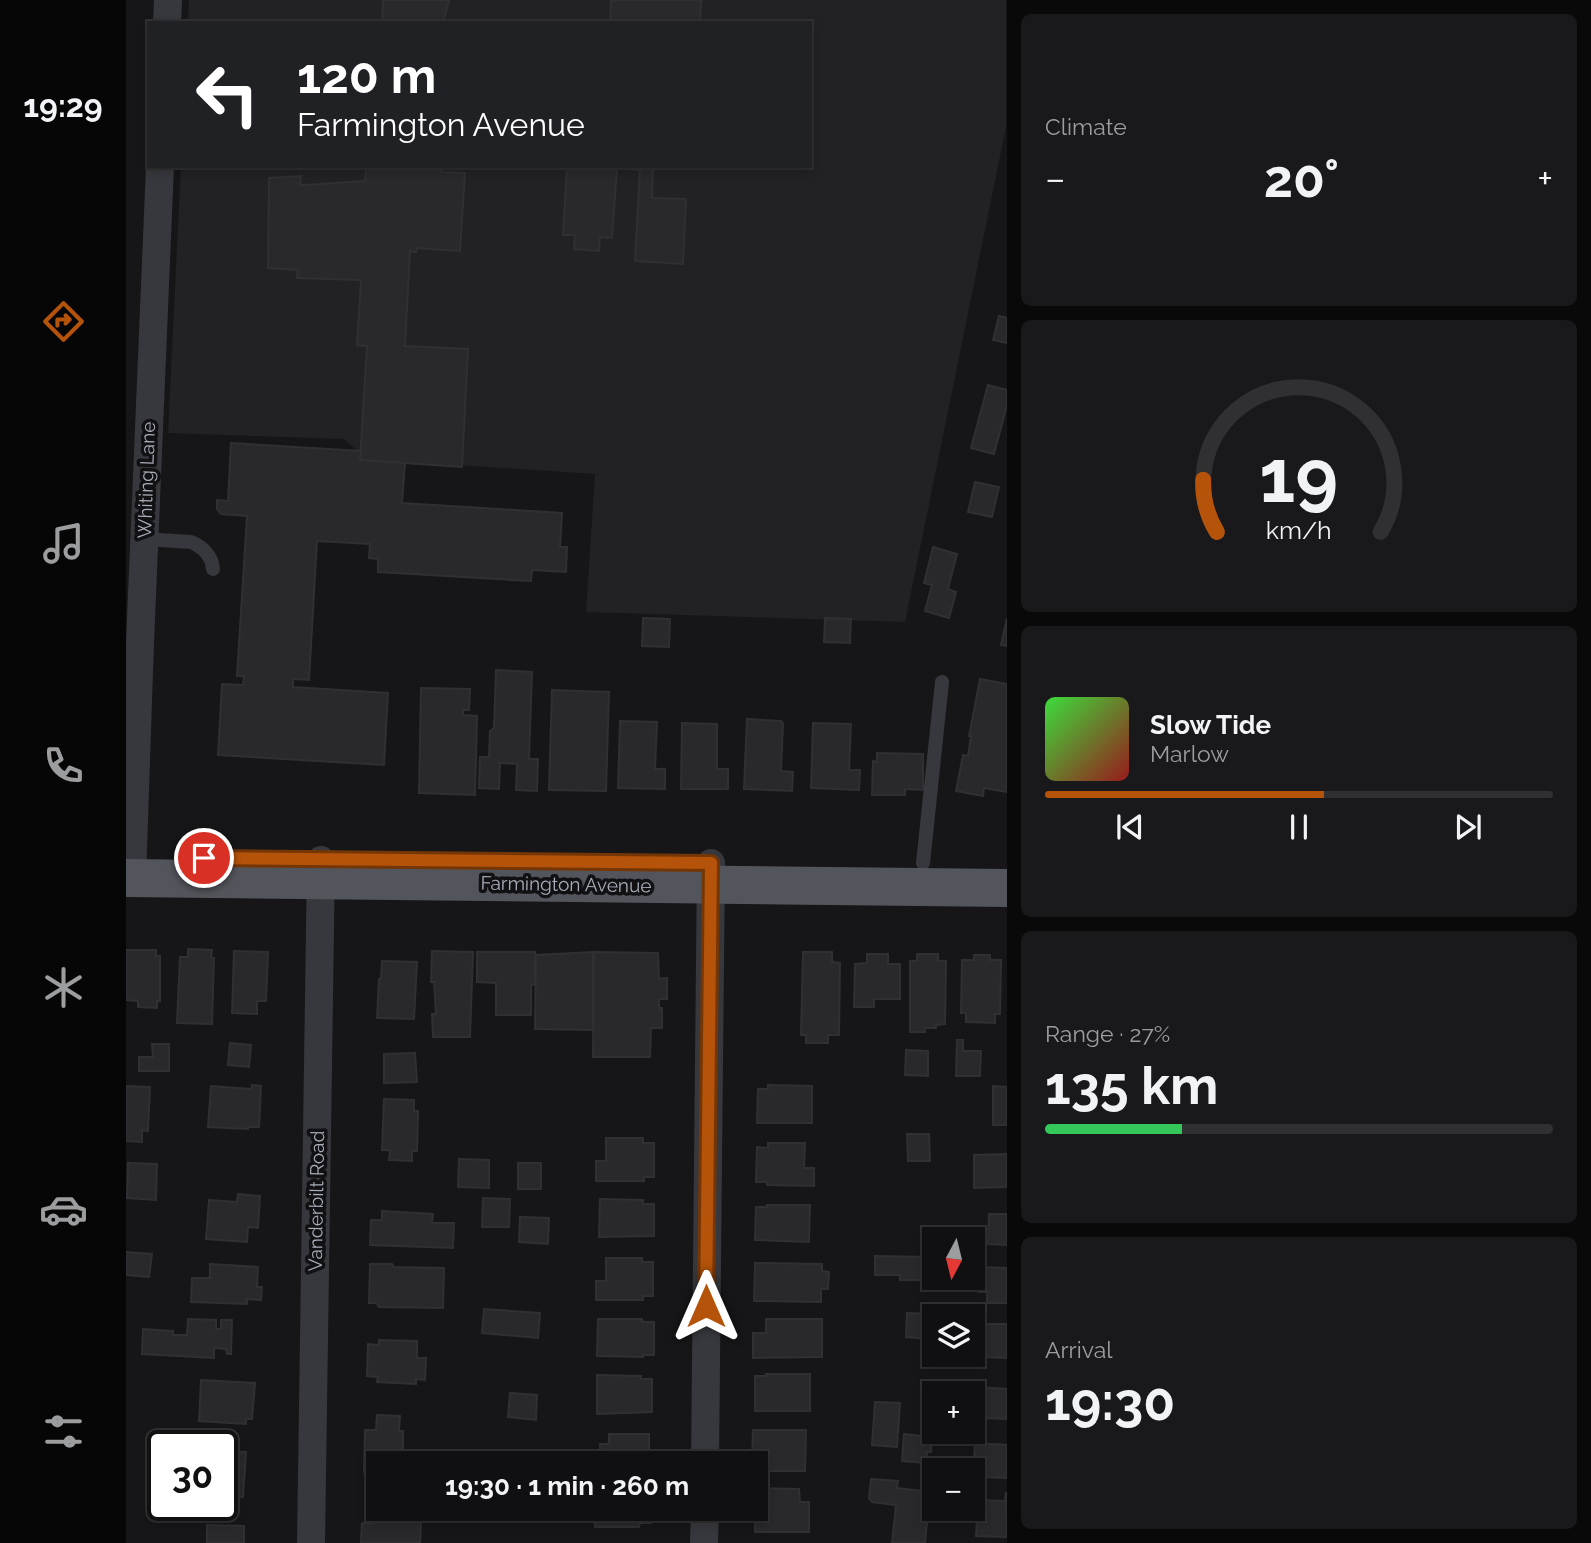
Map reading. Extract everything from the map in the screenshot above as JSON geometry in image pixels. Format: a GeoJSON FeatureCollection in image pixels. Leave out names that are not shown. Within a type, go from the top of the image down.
{"type":"FeatureCollection","features":[{"type":"Feature","properties":{"kind":"main road","name":"Farmington Avenue"},"geometry":{"type":"LineString","coordinates":[[711,874],[923,863],[1006,864]]}},
{"type":"Feature","properties":{"kind":"main road","name":"Farmington Avenue"},"geometry":{"type":"LineString","coordinates":[[129,867],[711,874],[1006,888]]}},
{"type":"Feature","properties":{"kind":"street"},"geometry":{"type":"LineString","coordinates":[[167,21],[168,0]]}},
{"type":"Feature","properties":{"kind":"street","name":"Whiting Lane"},"geometry":{"type":"LineString","coordinates":[[129,867],[160,168]]}},
{"type":"Feature","properties":{"kind":"street","name":"Vanderbilt Road"},"geometry":{"type":"LineString","coordinates":[[311,1543],[321,871]]}},
{"type":"Feature","properties":{"kind":"street"},"geometry":{"type":"LineString","coordinates":[[705,1451],[711,874]]}},
{"type":"Feature","properties":{"kind":"street"},"geometry":{"type":"LineString","coordinates":[[704,1543],[705,1521]]}},
{"type":"Feature","properties":{"kind":"lane"},"geometry":{"type":"LineString","coordinates":[[144,539],[191,542],[198,545],[211,559],[213,569]]}},
{"type":"Feature","properties":{"kind":"lane"},"geometry":{"type":"LineString","coordinates":[[923,863],[942,682]]}},
{"type":"Feature","properties":{"kind":"shaded area"},"geometry":{"type":"Polygon","coordinates":[[[189,0],[1006,0],[1006,127],[905,622],[586,612],[595,474],[367,459],[344,439],[168,433],[181,168],[812,168],[812,21],[188,21],[189,0]]]}},
{"type":"Feature","properties":{"kind":"building"},"geometry":{"type":"Polygon","coordinates":[[[383,0],[449,0],[444,21],[382,21],[383,0]]]}},
{"type":"Feature","properties":{"kind":"building"},"geometry":{"type":"Polygon","coordinates":[[[611,0],[701,0],[700,21],[610,21],[611,0]]]}},
{"type":"Feature","properties":{"kind":"building"},"geometry":{"type":"Polygon","coordinates":[[[366,168],[441,168],[441,172],[465,173],[460,251],[417,248],[416,252],[410,251],[405,346],[468,349],[462,467],[360,460],[367,346],[357,345],[361,280],[297,278],[298,270],[268,268],[269,178],[301,176],[300,185],[365,181],[366,168]]]}},
{"type":"Feature","properties":{"kind":"building"},"geometry":{"type":"Polygon","coordinates":[[[567,168],[617,168],[612,238],[600,237],[599,251],[574,249],[575,235],[563,235],[567,168]]]}},
{"type":"Feature","properties":{"kind":"building"},"geometry":{"type":"Polygon","coordinates":[[[617,168],[653,168],[652,198],[686,199],[683,264],[635,261],[640,170],[617,168]]]}},
{"type":"Feature","properties":{"kind":"building"},"geometry":{"type":"Polygon","coordinates":[[[999,316],[1007,318],[1007,343],[993,340],[999,316]]]}},
{"type":"Feature","properties":{"kind":"building"},"geometry":{"type":"Polygon","coordinates":[[[988,385],[1007,390],[1007,405],[994,454],[971,448],[988,385]]]}},
{"type":"Feature","properties":{"kind":"building"},"geometry":{"type":"Polygon","coordinates":[[[231,443],[361,451],[360,460],[405,463],[402,503],[562,513],[560,547],[567,547],[566,572],[532,570],[531,581],[378,572],[378,559],[369,558],[370,544],[317,541],[309,680],[293,679],[293,687],[388,693],[384,765],[218,755],[222,684],[243,685],[244,676],[237,676],[247,516],[221,514],[217,509],[217,500],[228,501],[231,443]]]}},
{"type":"Feature","properties":{"kind":"building"},"geometry":{"type":"Polygon","coordinates":[[[975,482],[999,487],[992,517],[968,512],[975,482]]]}},
{"type":"Feature","properties":{"kind":"building"},"geometry":{"type":"Polygon","coordinates":[[[933,547],[957,554],[948,589],[956,592],[949,618],[925,611],[932,585],[924,583],[933,547]]]}},
{"type":"Feature","properties":{"kind":"building"},"geometry":{"type":"Polygon","coordinates":[[[643,618],[670,619],[669,647],[642,646],[643,618]]]}},
{"type":"Feature","properties":{"kind":"building"},"geometry":{"type":"Polygon","coordinates":[[[825,618],[851,619],[850,643],[824,642],[825,618]]]}},
{"type":"Feature","properties":{"kind":"building"},"geometry":{"type":"Polygon","coordinates":[[[1007,618],[1007,646],[1001,645],[1007,618]]]}},
{"type":"Feature","properties":{"kind":"building"},"geometry":{"type":"Polygon","coordinates":[[[496,670],[532,672],[529,759],[538,759],[537,791],[516,790],[517,764],[500,763],[499,789],[479,788],[480,757],[489,757],[490,731],[494,728],[496,670]]]}},
{"type":"Feature","properties":{"kind":"building"},"geometry":{"type":"Polygon","coordinates":[[[980,679],[1007,684],[1007,792],[984,788],[983,796],[956,791],[963,755],[968,756],[980,679]]]}},
{"type":"Feature","properties":{"kind":"building"},"geometry":{"type":"Polygon","coordinates":[[[421,688],[470,689],[469,710],[463,710],[463,715],[477,716],[475,795],[419,793],[421,688]]]}},
{"type":"Feature","properties":{"kind":"building"},"geometry":{"type":"Polygon","coordinates":[[[552,690],[609,692],[606,791],[549,790],[552,690]]]}},
{"type":"Feature","properties":{"kind":"building"},"geometry":{"type":"Polygon","coordinates":[[[747,719],[783,723],[781,771],[793,772],[792,791],[744,789],[747,719]]]}},
{"type":"Feature","properties":{"kind":"building"},"geometry":{"type":"Polygon","coordinates":[[[620,721],[657,722],[655,769],[665,769],[665,789],[618,788],[620,721]]]}},
{"type":"Feature","properties":{"kind":"building"},"geometry":{"type":"Polygon","coordinates":[[[682,723],[717,724],[717,769],[728,769],[728,789],[681,789],[682,723]]]}},
{"type":"Feature","properties":{"kind":"building"},"geometry":{"type":"Polygon","coordinates":[[[813,723],[851,724],[849,770],[860,770],[859,790],[811,788],[813,723]]]}},
{"type":"Feature","properties":{"kind":"building"},"geometry":{"type":"Polygon","coordinates":[[[877,753],[923,754],[923,790],[905,789],[905,795],[872,795],[873,761],[877,762],[877,753]]]}},
{"type":"Feature","properties":{"kind":"building"},"geometry":{"type":"Polygon","coordinates":[[[188,949],[212,950],[212,1024],[177,1023],[180,957],[188,957],[188,949]]]}},
{"type":"Feature","properties":{"kind":"building"},"geometry":{"type":"Polygon","coordinates":[[[126,950],[156,950],[156,956],[160,956],[160,1001],[157,1001],[157,1008],[138,1007],[138,1001],[126,1000],[126,950]]]}},
{"type":"Feature","properties":{"kind":"building"},"geometry":{"type":"Polygon","coordinates":[[[234,951],[268,952],[266,1001],[257,1001],[257,1014],[232,1013],[234,951]]]}},
{"type":"Feature","properties":{"kind":"building"},"geometry":{"type":"Polygon","coordinates":[[[432,951],[473,952],[470,1037],[433,1037],[432,1014],[436,1014],[434,982],[431,982],[432,951]]]}},
{"type":"Feature","properties":{"kind":"building"},"geometry":{"type":"Polygon","coordinates":[[[477,952],[535,952],[531,1015],[496,1015],[496,983],[477,982],[477,952]]]}},
{"type":"Feature","properties":{"kind":"building"},"geometry":{"type":"Polygon","coordinates":[[[593,952],[593,1030],[535,1029],[536,955],[593,952]]]}},
{"type":"Feature","properties":{"kind":"building"},"geometry":{"type":"Polygon","coordinates":[[[594,952],[658,953],[659,979],[667,978],[667,999],[659,999],[662,1028],[651,1028],[650,1057],[593,1057],[594,952]]]}},
{"type":"Feature","properties":{"kind":"building"},"geometry":{"type":"Polygon","coordinates":[[[803,952],[832,952],[832,962],[840,963],[839,1035],[828,1035],[828,1043],[806,1043],[806,1035],[801,1035],[803,952]]]}},
{"type":"Feature","properties":{"kind":"building"},"geometry":{"type":"Polygon","coordinates":[[[867,954],[888,954],[888,964],[900,964],[900,999],[874,999],[874,1007],[854,1007],[855,964],[867,963],[867,954]]]}},
{"type":"Feature","properties":{"kind":"building"},"geometry":{"type":"Polygon","coordinates":[[[917,954],[938,954],[938,961],[946,961],[945,1024],[936,1025],[936,1028],[925,1028],[925,1032],[910,1032],[910,961],[917,961],[917,954]]]}},
{"type":"Feature","properties":{"kind":"building"},"geometry":{"type":"Polygon","coordinates":[[[974,955],[990,955],[990,960],[1001,960],[1000,1014],[995,1014],[995,1023],[966,1022],[966,1013],[961,1013],[962,960],[974,960],[974,955]]]}},
{"type":"Feature","properties":{"kind":"building"},"geometry":{"type":"Polygon","coordinates":[[[382,961],[417,962],[414,1019],[377,1018],[382,961]]]}},
{"type":"Feature","properties":{"kind":"building"},"geometry":{"type":"Polygon","coordinates":[[[957,1040],[963,1040],[963,1051],[981,1051],[980,1076],[956,1076],[957,1040]]]}},
{"type":"Feature","properties":{"kind":"building"},"geometry":{"type":"Polygon","coordinates":[[[230,1043],[251,1045],[249,1067],[228,1065],[230,1043]]]}},
{"type":"Feature","properties":{"kind":"building"},"geometry":{"type":"Polygon","coordinates":[[[152,1044],[169,1044],[169,1071],[139,1071],[139,1057],[153,1057],[152,1044]]]}},
{"type":"Feature","properties":{"kind":"building"},"geometry":{"type":"Polygon","coordinates":[[[906,1050],[928,1051],[928,1076],[905,1075],[906,1050]]]}},
{"type":"Feature","properties":{"kind":"building"},"geometry":{"type":"Polygon","coordinates":[[[415,1053],[417,1082],[384,1083],[384,1054],[415,1053]]]}},
{"type":"Feature","properties":{"kind":"building"},"geometry":{"type":"Polygon","coordinates":[[[252,1085],[261,1086],[259,1127],[208,1127],[211,1086],[251,1089],[252,1085]]]}},
{"type":"Feature","properties":{"kind":"building"},"geometry":{"type":"Polygon","coordinates":[[[768,1085],[812,1086],[812,1123],[757,1123],[758,1089],[768,1089],[768,1085]]]}},
{"type":"Feature","properties":{"kind":"building"},"geometry":{"type":"Polygon","coordinates":[[[126,1086],[150,1087],[148,1131],[142,1130],[142,1142],[126,1141],[126,1086]]]}},
{"type":"Feature","properties":{"kind":"building"},"geometry":{"type":"Polygon","coordinates":[[[993,1086],[1007,1087],[1007,1125],[993,1125],[993,1086]]]}},
{"type":"Feature","properties":{"kind":"building"},"geometry":{"type":"Polygon","coordinates":[[[384,1099],[414,1100],[414,1111],[418,1111],[417,1151],[412,1151],[412,1161],[389,1160],[390,1150],[382,1150],[384,1099]]]}},
{"type":"Feature","properties":{"kind":"building"},"geometry":{"type":"Polygon","coordinates":[[[907,1134],[929,1134],[930,1161],[908,1161],[907,1134]]]}},
{"type":"Feature","properties":{"kind":"building"},"geometry":{"type":"Polygon","coordinates":[[[606,1138],[643,1138],[643,1143],[654,1143],[654,1177],[644,1177],[644,1181],[596,1181],[596,1161],[606,1161],[606,1138]]]}},
{"type":"Feature","properties":{"kind":"building"},"geometry":{"type":"Polygon","coordinates":[[[768,1143],[805,1143],[804,1168],[814,1168],[814,1186],[767,1185],[767,1182],[756,1182],[757,1147],[768,1148],[768,1143]]]}},
{"type":"Feature","properties":{"kind":"building"},"geometry":{"type":"Polygon","coordinates":[[[1007,1154],[1007,1187],[974,1188],[974,1155],[1007,1154]]]}},
{"type":"Feature","properties":{"kind":"building"},"geometry":{"type":"Polygon","coordinates":[[[459,1159],[489,1160],[489,1188],[458,1187],[459,1159]]]}},
{"type":"Feature","properties":{"kind":"building"},"geometry":{"type":"Polygon","coordinates":[[[128,1163],[157,1164],[156,1200],[127,1198],[128,1163]]]}},
{"type":"Feature","properties":{"kind":"building"},"geometry":{"type":"Polygon","coordinates":[[[518,1163],[541,1163],[541,1189],[518,1189],[518,1163]]]}},
{"type":"Feature","properties":{"kind":"building"},"geometry":{"type":"Polygon","coordinates":[[[238,1194],[260,1196],[258,1228],[248,1227],[247,1242],[206,1239],[209,1200],[237,1202],[238,1194]]]}},
{"type":"Feature","properties":{"kind":"building"},"geometry":{"type":"Polygon","coordinates":[[[483,1198],[510,1199],[509,1227],[482,1227],[483,1198]]]}},
{"type":"Feature","properties":{"kind":"building"},"geometry":{"type":"Polygon","coordinates":[[[600,1199],[643,1200],[643,1204],[654,1204],[654,1236],[599,1237],[600,1199]]]}},
{"type":"Feature","properties":{"kind":"building"},"geometry":{"type":"Polygon","coordinates":[[[810,1205],[809,1242],[755,1240],[756,1207],[810,1205]]]}},
{"type":"Feature","properties":{"kind":"building"},"geometry":{"type":"Polygon","coordinates":[[[382,1211],[433,1214],[432,1223],[454,1223],[453,1248],[370,1245],[371,1220],[382,1220],[382,1211]]]}},
{"type":"Feature","properties":{"kind":"building"},"geometry":{"type":"Polygon","coordinates":[[[989,1214],[1007,1214],[1007,1245],[988,1244],[989,1214]]]}},
{"type":"Feature","properties":{"kind":"building"},"geometry":{"type":"Polygon","coordinates":[[[520,1217],[549,1218],[548,1244],[519,1242],[520,1217]]]}},
{"type":"Feature","properties":{"kind":"building"},"geometry":{"type":"Polygon","coordinates":[[[126,1252],[152,1254],[149,1277],[126,1275],[126,1252]]]}},
{"type":"Feature","properties":{"kind":"building"},"geometry":{"type":"Polygon","coordinates":[[[875,1256],[922,1257],[922,1280],[900,1280],[900,1275],[875,1275],[875,1256]]]}},
{"type":"Feature","properties":{"kind":"building"},"geometry":{"type":"Polygon","coordinates":[[[606,1258],[642,1258],[642,1262],[653,1262],[653,1296],[643,1296],[643,1300],[596,1300],[596,1281],[606,1281],[606,1258]]]}},
{"type":"Feature","properties":{"kind":"building"},"geometry":{"type":"Polygon","coordinates":[[[755,1263],[822,1264],[822,1271],[829,1272],[828,1289],[821,1289],[821,1302],[754,1301],[755,1263]]]}},
{"type":"Feature","properties":{"kind":"building"},"geometry":{"type":"Polygon","coordinates":[[[210,1264],[258,1267],[257,1287],[262,1287],[261,1300],[247,1299],[247,1304],[191,1302],[192,1278],[210,1278],[210,1264]]]}},
{"type":"Feature","properties":{"kind":"building"},"geometry":{"type":"Polygon","coordinates":[[[370,1264],[444,1268],[443,1308],[379,1307],[376,1303],[369,1303],[370,1264]]]}},
{"type":"Feature","properties":{"kind":"building"},"geometry":{"type":"Polygon","coordinates":[[[985,1267],[1007,1268],[1007,1303],[987,1303],[987,1292],[979,1292],[985,1290],[985,1267]]]}},
{"type":"Feature","properties":{"kind":"building"},"geometry":{"type":"Polygon","coordinates":[[[484,1309],[540,1313],[538,1338],[482,1333],[484,1309]]]}},
{"type":"Feature","properties":{"kind":"building"},"geometry":{"type":"Polygon","coordinates":[[[907,1313],[922,1314],[922,1339],[906,1337],[907,1313]]]}},
{"type":"Feature","properties":{"kind":"building"},"geometry":{"type":"Polygon","coordinates":[[[188,1319],[216,1320],[216,1329],[221,1329],[221,1320],[232,1320],[231,1354],[227,1354],[226,1349],[214,1348],[214,1358],[142,1354],[143,1329],[187,1335],[188,1319]]]}},
{"type":"Feature","properties":{"kind":"building"},"geometry":{"type":"Polygon","coordinates":[[[598,1319],[642,1319],[642,1322],[654,1322],[654,1355],[597,1356],[598,1319]]]}},
{"type":"Feature","properties":{"kind":"building"},"geometry":{"type":"Polygon","coordinates":[[[766,1319],[822,1319],[822,1357],[753,1358],[753,1333],[766,1333],[766,1319]]]}},
{"type":"Feature","properties":{"kind":"building"},"geometry":{"type":"Polygon","coordinates":[[[985,1324],[1007,1324],[1007,1358],[985,1357],[985,1324]]]}},
{"type":"Feature","properties":{"kind":"building"},"geometry":{"type":"Polygon","coordinates":[[[379,1340],[417,1341],[417,1358],[426,1358],[425,1380],[416,1379],[416,1384],[377,1382],[378,1377],[367,1376],[368,1344],[379,1345],[379,1340]]]}},
{"type":"Feature","properties":{"kind":"building"},"geometry":{"type":"Polygon","coordinates":[[[810,1374],[810,1411],[755,1411],[755,1376],[810,1374]]]}},
{"type":"Feature","properties":{"kind":"building"},"geometry":{"type":"Polygon","coordinates":[[[597,1375],[641,1376],[640,1379],[652,1379],[652,1412],[597,1414],[597,1375]]]}},
{"type":"Feature","properties":{"kind":"building"},"geometry":{"type":"Polygon","coordinates":[[[201,1380],[255,1383],[252,1419],[246,1419],[246,1424],[199,1421],[201,1380]]]}},
{"type":"Feature","properties":{"kind":"building"},"geometry":{"type":"Polygon","coordinates":[[[985,1387],[1007,1389],[1007,1419],[985,1418],[985,1387]]]}},
{"type":"Feature","properties":{"kind":"building"},"geometry":{"type":"Polygon","coordinates":[[[510,1393],[537,1395],[536,1420],[508,1417],[510,1393]]]}},
{"type":"Feature","properties":{"kind":"building"},"geometry":{"type":"Polygon","coordinates":[[[875,1402],[900,1403],[897,1447],[872,1445],[875,1402]]]}},
{"type":"Feature","properties":{"kind":"building"},"geometry":{"type":"Polygon","coordinates":[[[377,1415],[400,1416],[399,1431],[403,1431],[403,1451],[366,1451],[364,1472],[365,1430],[376,1430],[377,1415]]]}},
{"type":"Feature","properties":{"kind":"building"},"geometry":{"type":"Polygon","coordinates":[[[753,1430],[806,1430],[805,1471],[768,1471],[768,1451],[752,1451],[753,1430]]]}},
{"type":"Feature","properties":{"kind":"building"},"geometry":{"type":"Polygon","coordinates":[[[609,1434],[649,1434],[649,1451],[600,1451],[600,1444],[609,1444],[609,1434]]]}},
{"type":"Feature","properties":{"kind":"building"},"geometry":{"type":"Polygon","coordinates":[[[904,1434],[922,1436],[922,1444],[932,1444],[931,1452],[927,1452],[922,1463],[902,1461],[904,1434]]]}},
{"type":"Feature","properties":{"kind":"building"},"geometry":{"type":"Polygon","coordinates":[[[975,1444],[1007,1445],[1007,1478],[985,1477],[985,1458],[974,1458],[975,1444]]]}},
{"type":"Feature","properties":{"kind":"building"},"geometry":{"type":"Polygon","coordinates":[[[238,1452],[246,1452],[243,1497],[238,1497],[238,1452]]]}},
{"type":"Feature","properties":{"kind":"building"},"geometry":{"type":"Polygon","coordinates":[[[871,1479],[898,1481],[897,1488],[922,1491],[922,1521],[927,1521],[925,1543],[892,1543],[896,1505],[872,1502],[869,1498],[871,1479]]]}},
{"type":"Feature","properties":{"kind":"building"},"geometry":{"type":"Polygon","coordinates":[[[768,1488],[799,1489],[800,1502],[809,1502],[809,1532],[755,1532],[755,1521],[768,1521],[768,1488]]]}},
{"type":"Feature","properties":{"kind":"building"},"geometry":{"type":"Polygon","coordinates":[[[1006,1492],[1007,1537],[976,1536],[977,1521],[985,1521],[985,1500],[1005,1501],[1006,1492]]]}},
{"type":"Feature","properties":{"kind":"building"},"geometry":{"type":"Polygon","coordinates":[[[374,1521],[421,1522],[420,1543],[361,1543],[362,1523],[374,1524],[374,1521]]]}},
{"type":"Feature","properties":{"kind":"building"},"geometry":{"type":"Polygon","coordinates":[[[595,1521],[651,1521],[640,1523],[639,1527],[595,1527],[595,1521]]]}},
{"type":"Feature","properties":{"kind":"building"},"geometry":{"type":"Polygon","coordinates":[[[207,1525],[244,1526],[244,1543],[207,1543],[207,1525]]]}},
{"type":"Feature","properties":{"kind":"route"},"geometry":{"type":"LineString","coordinates":[[204,858],[711,863],[706,1306]]}}]}
